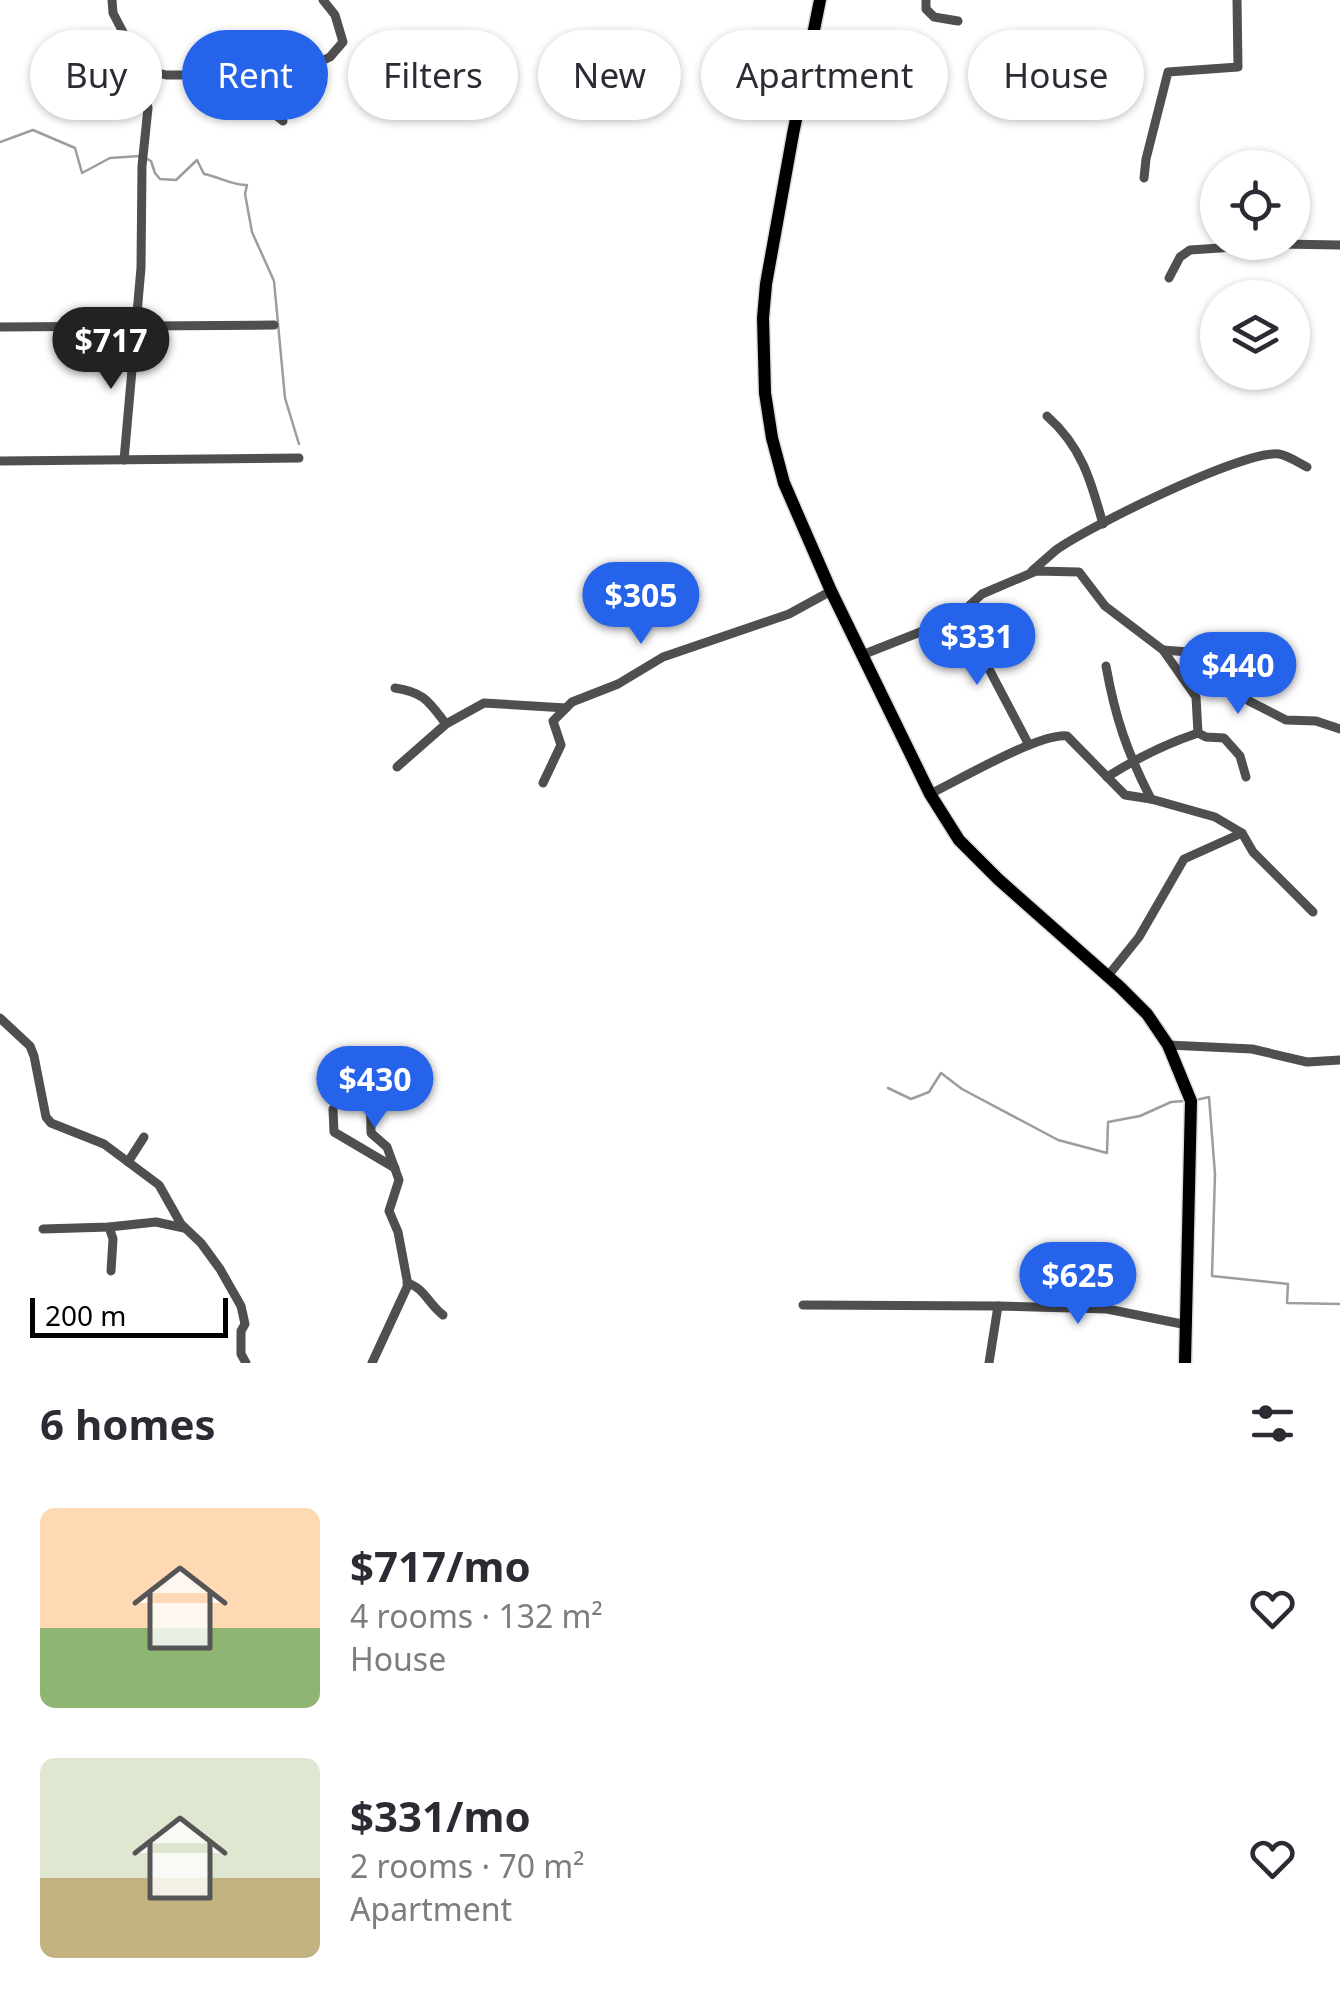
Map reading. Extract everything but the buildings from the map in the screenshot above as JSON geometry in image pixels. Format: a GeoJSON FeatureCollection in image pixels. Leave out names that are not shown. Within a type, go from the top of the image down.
{"type":"FeatureCollection","features":[{"type":"Feature","properties":{"kind":"highway"},"geometry":{"type":"LineString","coordinates":[[820,0],[764,301],[765,393],[784,483],[831,591],[930,794],[959,840],[1147,1014],[1168,1045],[1191,1101],[1185,1363]]}},
{"type":"Feature","properties":{"kind":"street"},"geometry":{"type":"LineString","coordinates":[[112,0],[113,14],[123,30]]}},
{"type":"Feature","properties":{"kind":"street"},"geometry":{"type":"LineString","coordinates":[[323,0],[335,15],[343,42],[328,59]]}},
{"type":"Feature","properties":{"kind":"street"},"geometry":{"type":"LineString","coordinates":[[926,0],[926,9],[934,18],[958,21]]}},
{"type":"Feature","properties":{"kind":"street"},"geometry":{"type":"LineString","coordinates":[[1144,178],[1168,72],[1238,67],[1236,0]]}},
{"type":"Feature","properties":{"kind":"street"},"geometry":{"type":"LineString","coordinates":[[124,460],[141,268],[147,120]]}},
{"type":"Feature","properties":{"kind":"street"},"geometry":{"type":"LineString","coordinates":[[1169,278],[1180,257],[1190,250],[1340,244]]}},
{"type":"Feature","properties":{"kind":"street"},"geometry":{"type":"LineString","coordinates":[[0,327],[274,325]]}},
{"type":"Feature","properties":{"kind":"street"},"geometry":{"type":"LineString","coordinates":[[1047,416],[1075,446],[1103,524]]}},
{"type":"Feature","properties":{"kind":"street"},"geometry":{"type":"LineString","coordinates":[[1032,571],[1058,549],[1103,524],[1178,486],[1246,460],[1280,454],[1307,467]]}},
{"type":"Feature","properties":{"kind":"street"},"geometry":{"type":"LineString","coordinates":[[0,461],[299,458]]}},
{"type":"Feature","properties":{"kind":"street"},"geometry":{"type":"LineString","coordinates":[[862,654],[938,625],[960,614],[982,594],[1036,572],[1080,572],[1104,606],[1163,650],[1196,697],[1198,733]]}},
{"type":"Feature","properties":{"kind":"street"},"geometry":{"type":"LineString","coordinates":[[543,784],[561,746],[553,721],[572,702],[618,684],[662,657],[788,614],[831,591]]}},
{"type":"Feature","properties":{"kind":"street"},"geometry":{"type":"LineString","coordinates":[[960,614],[1028,745]]}},
{"type":"Feature","properties":{"kind":"street"},"geometry":{"type":"LineString","coordinates":[[1163,650],[1201,652],[1221,665],[1249,701],[1286,720],[1316,721],[1340,729]]}},
{"type":"Feature","properties":{"kind":"street"},"geometry":{"type":"LineString","coordinates":[[1106,666],[1114,713],[1131,760],[1151,798]]}},
{"type":"Feature","properties":{"kind":"street"},"geometry":{"type":"LineString","coordinates":[[395,688],[412,690],[424,697],[446,724]]}},
{"type":"Feature","properties":{"kind":"street"},"geometry":{"type":"LineString","coordinates":[[397,767],[446,724],[484,703],[566,708]]}},
{"type":"Feature","properties":{"kind":"street"},"geometry":{"type":"LineString","coordinates":[[1107,777],[1131,760],[1198,733],[1224,738],[1240,756],[1246,777]]}},
{"type":"Feature","properties":{"kind":"street"},"geometry":{"type":"LineString","coordinates":[[930,794],[1028,745],[1056,735],[1067,736],[1124,795],[1151,798],[1215,817],[1242,833],[1253,852],[1313,912]]}},
{"type":"Feature","properties":{"kind":"street"},"geometry":{"type":"LineString","coordinates":[[1108,977],[1139,937],[1184,859],[1242,833]]}},
{"type":"Feature","properties":{"kind":"street"},"geometry":{"type":"LineString","coordinates":[[0,1018],[30,1046],[46,1117],[104,1144],[159,1186],[185,1228],[220,1269],[242,1306],[245,1324],[240,1354],[246,1363]]}},
{"type":"Feature","properties":{"kind":"street"},"geometry":{"type":"LineString","coordinates":[[1168,1045],[1252,1049],[1307,1062],[1340,1060]]}},
{"type":"Feature","properties":{"kind":"street"},"geometry":{"type":"LineString","coordinates":[[372,1363],[407,1282],[398,1232],[389,1211],[399,1180],[387,1147],[371,1133],[370,1077],[383,1065]]}},
{"type":"Feature","properties":{"kind":"street"},"geometry":{"type":"LineString","coordinates":[[333,1110],[334,1132],[395,1168]]}},
{"type":"Feature","properties":{"kind":"street"},"geometry":{"type":"LineString","coordinates":[[128,1162],[144,1137]]}},
{"type":"Feature","properties":{"kind":"street"},"geometry":{"type":"LineString","coordinates":[[43,1229],[156,1222],[185,1228]]}},
{"type":"Feature","properties":{"kind":"street"},"geometry":{"type":"LineString","coordinates":[[109,1227],[111,1271]]}},
{"type":"Feature","properties":{"kind":"street"},"geometry":{"type":"LineString","coordinates":[[407,1282],[419,1287],[442,1315]]}},
{"type":"Feature","properties":{"kind":"street"},"geometry":{"type":"LineString","coordinates":[[803,1306],[1107,1309],[1187,1326]]}},
{"type":"Feature","properties":{"kind":"street"},"geometry":{"type":"LineString","coordinates":[[989,1363],[998,1306]]}},
{"type":"Feature","properties":{"kind":"waterway"},"geometry":{"type":"LineString","coordinates":[[0,142],[33,130],[75,148],[82,173],[110,158],[140,156]]}},
{"type":"Feature","properties":{"kind":"waterway"},"geometry":{"type":"LineString","coordinates":[[147,159],[160,179],[176,180],[197,160],[204,174],[247,185],[252,232],[274,281],[285,398],[299,444]]}},
{"type":"Feature","properties":{"kind":"waterway"},"geometry":{"type":"LineString","coordinates":[[888,1088],[911,1099],[929,1092],[941,1073],[962,1089],[1058,1140],[1107,1153],[1108,1122],[1184,1101]]}},
{"type":"Feature","properties":{"kind":"waterway"},"geometry":{"type":"LineString","coordinates":[[1196,1100],[1209,1097],[1215,1174],[1212,1276],[1288,1284],[1287,1303],[1340,1304]]}}]}
